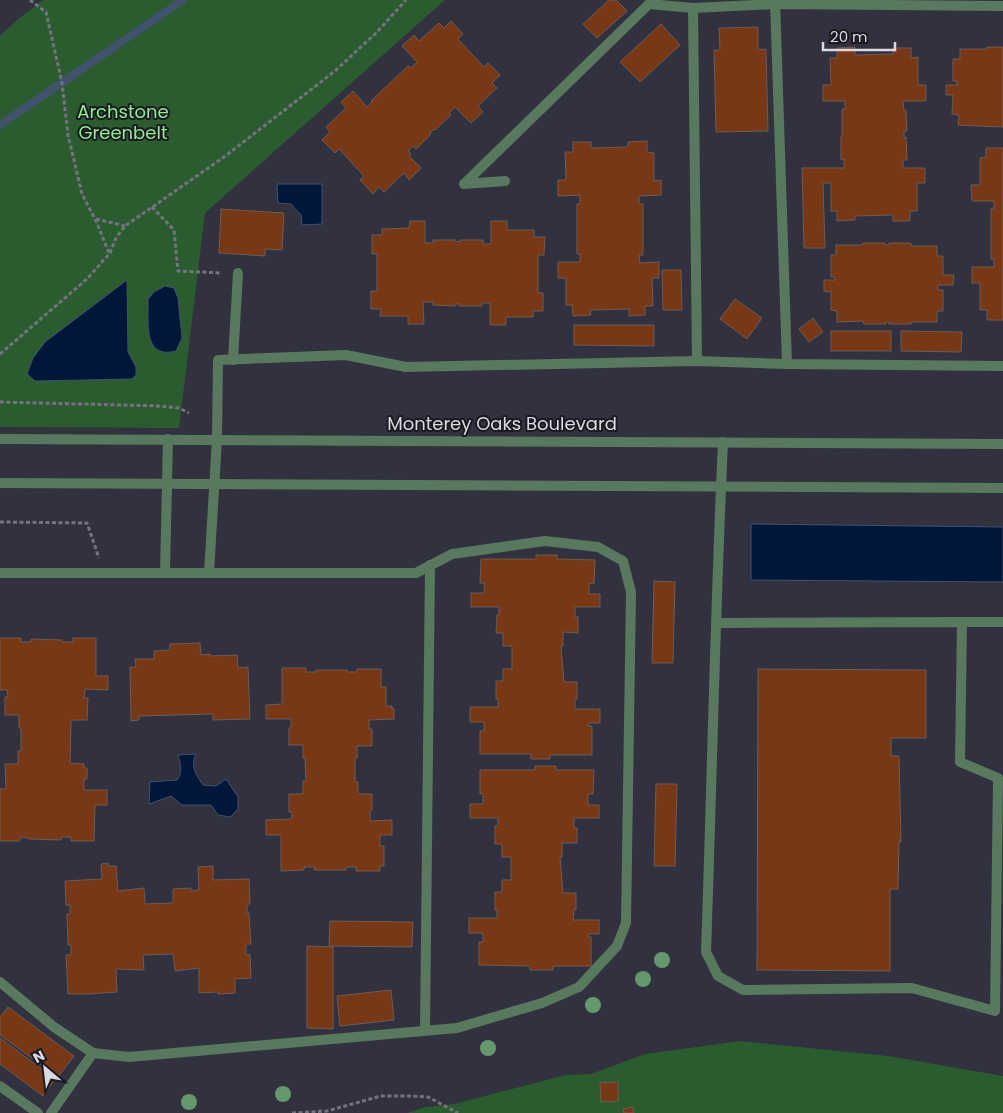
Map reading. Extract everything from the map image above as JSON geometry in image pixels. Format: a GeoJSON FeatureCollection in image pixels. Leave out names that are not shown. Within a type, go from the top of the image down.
{"type":"FeatureCollection","features":[{"type":"Feature","properties":{"kind":"street"},"geometry":{"type":"LineString","coordinates":[[506,182],[464,184],[649,4],[693,8],[775,2],[1003,6]]}},
{"type":"Feature","properties":{"kind":"street"},"geometry":{"type":"LineString","coordinates":[[775,2],[787,364]]}},
{"type":"Feature","properties":{"kind":"street"},"geometry":{"type":"LineString","coordinates":[[693,8],[697,361]]}},
{"type":"Feature","properties":{"kind":"street"},"geometry":{"type":"LineString","coordinates":[[233,360],[238,274]]}},
{"type":"Feature","properties":{"kind":"street"},"geometry":{"type":"LineString","coordinates":[[209,573],[217,439],[218,360],[346,355],[406,368],[697,361],[787,364],[1003,366]]}},
{"type":"Feature","properties":{"kind":"street","name":"Monterey Oaks Boulevard"},"geometry":{"type":"LineString","coordinates":[[0,439],[1003,444]]}},
{"type":"Feature","properties":{"kind":"street"},"geometry":{"type":"LineString","coordinates":[[165,572],[168,439]]}},
{"type":"Feature","properties":{"kind":"street"},"geometry":{"type":"LineString","coordinates":[[722,442],[706,952],[718,976],[743,990],[912,988],[995,1011],[998,778],[960,762],[962,622]]}},
{"type":"Feature","properties":{"kind":"street"},"geometry":{"type":"LineString","coordinates":[[0,483],[1003,488]]}},
{"type":"Feature","properties":{"kind":"street"},"geometry":{"type":"LineString","coordinates":[[0,573],[416,573],[452,554],[545,541],[598,547],[623,561],[631,592],[626,923],[617,946],[579,986],[549,1000],[457,1028],[130,1056],[93,1053],[54,1027],[0,982]]}},
{"type":"Feature","properties":{"kind":"street"},"geometry":{"type":"LineString","coordinates":[[425,1031],[430,565]]}},
{"type":"Feature","properties":{"kind":"street"},"geometry":{"type":"LineString","coordinates":[[716,623],[1003,622]]}},
{"type":"Feature","properties":{"kind":"street"},"geometry":{"type":"LineString","coordinates":[[50,1113],[93,1053]]}},
{"type":"Feature","properties":{"kind":"street"},"geometry":{"type":"LineString","coordinates":[[0,1086],[38,1113]]}},
{"type":"Feature","properties":{"kind":"path"},"geometry":{"type":"LineString","coordinates":[[30,0],[46,12],[60,76],[68,135],[82,194],[110,253]]}},
{"type":"Feature","properties":{"kind":"path"},"geometry":{"type":"LineString","coordinates":[[0,354],[87,279],[110,253],[116,238],[125,226],[224,157],[335,72],[376,33],[406,0]]}},
{"type":"Feature","properties":{"kind":"path"},"geometry":{"type":"LineString","coordinates":[[152,207],[174,230],[178,271],[238,274]]}},
{"type":"Feature","properties":{"kind":"path"},"geometry":{"type":"LineString","coordinates":[[95,219],[125,226]]}},
{"type":"Feature","properties":{"kind":"path"},"geometry":{"type":"LineString","coordinates":[[0,402],[160,406],[180,408],[188,414]]}},
{"type":"Feature","properties":{"kind":"path"},"geometry":{"type":"LineString","coordinates":[[0,522],[87,523],[104,572]]}},
{"type":"Feature","properties":{"kind":"path"},"geometry":{"type":"LineString","coordinates":[[292,1113],[327,1111],[381,1096],[428,1097],[458,1113]]}},
{"type":"Feature","properties":{"kind":"green space","name":"Archstone Greenbelt"},"geometry":{"type":"Polygon","coordinates":[[[43,0],[445,0],[205,213],[179,428],[0,427],[0,36],[43,0]]]}},
{"type":"Feature","properties":{"kind":"green space"},"geometry":{"type":"Polygon","coordinates":[[[740,1041],[888,1056],[1003,1076],[1003,1113],[407,1113],[426,1107],[454,1104],[566,1075],[591,1074],[645,1054],[740,1041]]]}},
{"type":"Feature","properties":{"kind":"water"},"geometry":{"type":"Polygon","coordinates":[[[277,184],[322,184],[322,224],[302,225],[301,215],[291,204],[278,203],[277,184]]]}},
{"type":"Feature","properties":{"kind":"water"},"geometry":{"type":"Polygon","coordinates":[[[127,280],[128,352],[136,367],[136,375],[132,379],[35,381],[27,374],[33,358],[45,342],[127,280]]]}},
{"type":"Feature","properties":{"kind":"water"},"geometry":{"type":"Polygon","coordinates":[[[165,286],[174,288],[178,298],[182,338],[176,351],[165,352],[157,350],[152,344],[148,327],[148,299],[154,292],[165,286]]]}},
{"type":"Feature","properties":{"kind":"water"},"geometry":{"type":"Polygon","coordinates":[[[751,524],[1003,527],[1003,582],[751,580],[751,524]]]}},
{"type":"Feature","properties":{"kind":"water"},"geometry":{"type":"Polygon","coordinates":[[[196,754],[194,766],[196,774],[203,785],[216,786],[226,779],[238,797],[238,809],[230,817],[218,815],[211,805],[182,805],[171,796],[149,804],[150,782],[177,780],[181,768],[178,755],[196,754]]]}},
{"type":"Feature","properties":{"kind":"building"},"geometry":{"type":"Polygon","coordinates":[[[609,0],[616,0],[627,11],[597,38],[583,24],[609,0]]]}},
{"type":"Feature","properties":{"kind":"building"},"geometry":{"type":"Polygon","coordinates":[[[451,21],[463,34],[458,39],[484,67],[488,63],[500,75],[492,83],[497,88],[478,106],[483,112],[471,123],[455,107],[449,113],[451,115],[434,129],[416,149],[413,146],[408,151],[411,154],[409,156],[421,168],[409,180],[404,173],[384,192],[379,187],[373,194],[360,180],[364,176],[339,149],[335,153],[322,140],[330,132],[326,127],[346,108],[341,102],[353,91],[367,107],[408,66],[411,68],[417,62],[402,46],[414,35],[419,41],[439,23],[444,28],[451,21]]]}},
{"type":"Feature","properties":{"kind":"building"},"geometry":{"type":"Polygon","coordinates":[[[661,24],[680,45],[640,82],[620,62],[661,24]]]}},
{"type":"Feature","properties":{"kind":"building"},"geometry":{"type":"Polygon","coordinates":[[[758,27],[758,50],[766,49],[768,131],[716,132],[714,50],[720,50],[719,28],[758,27]]]}},
{"type":"Feature","properties":{"kind":"building"},"geometry":{"type":"Polygon","coordinates":[[[855,47],[855,55],[893,54],[893,48],[911,48],[911,58],[918,57],[918,85],[926,85],[926,101],[903,101],[904,110],[906,110],[907,131],[904,131],[904,138],[906,137],[907,160],[903,160],[903,168],[925,168],[925,183],[917,183],[917,211],[910,211],[910,221],[893,221],[893,215],[855,216],[855,220],[837,221],[837,211],[831,211],[831,183],[823,183],[825,248],[804,248],[802,168],[844,168],[844,159],[841,160],[841,137],[842,109],[845,109],[845,101],[823,101],[823,85],[831,85],[830,58],[837,58],[837,48],[855,47]]]}},
{"type":"Feature","properties":{"kind":"building"},"geometry":{"type":"Polygon","coordinates":[[[987,47],[1003,47],[1003,127],[958,125],[959,115],[952,114],[953,95],[946,95],[946,85],[957,85],[957,81],[953,81],[953,59],[960,59],[960,49],[987,49],[987,47]]]}},
{"type":"Feature","properties":{"kind":"building"},"geometry":{"type":"Polygon","coordinates":[[[647,141],[647,152],[654,153],[654,181],[661,180],[661,195],[639,196],[639,204],[643,204],[643,255],[639,255],[640,263],[659,262],[659,278],[652,278],[653,306],[645,306],[645,315],[629,316],[629,309],[590,310],[591,315],[573,316],[572,305],[566,305],[566,278],[558,278],[558,262],[580,262],[580,254],[577,254],[577,204],[580,204],[580,195],[558,196],[558,180],[566,180],[565,152],[573,152],[573,142],[591,142],[591,148],[628,147],[628,142],[647,141]]]}},
{"type":"Feature","properties":{"kind":"building"},"geometry":{"type":"Polygon","coordinates":[[[986,148],[1003,148],[1003,320],[987,320],[987,310],[980,310],[980,283],[972,283],[972,267],[994,267],[994,259],[991,259],[991,209],[994,209],[994,201],[972,201],[971,185],[980,185],[980,158],[986,157],[986,148]]]}},
{"type":"Feature","properties":{"kind":"building"},"geometry":{"type":"Polygon","coordinates":[[[221,209],[284,213],[282,250],[265,249],[265,256],[219,253],[221,209]]]}},
{"type":"Feature","properties":{"kind":"building"},"geometry":{"type":"Polygon","coordinates":[[[410,221],[425,221],[425,243],[433,243],[433,240],[456,240],[460,242],[460,240],[483,240],[483,244],[491,244],[491,221],[507,221],[507,230],[534,230],[534,237],[545,237],[544,255],[538,255],[538,293],[543,293],[543,311],[533,311],[533,317],[506,317],[506,325],[490,325],[490,303],[482,303],[482,306],[459,306],[460,304],[455,304],[455,306],[433,305],[433,302],[423,302],[424,324],[408,324],[408,316],[380,316],[381,309],[371,309],[371,291],[377,291],[377,254],[372,254],[372,235],[382,235],[382,229],[409,228],[410,221]]]}},
{"type":"Feature","properties":{"kind":"building"},"geometry":{"type":"Polygon","coordinates":[[[863,243],[885,243],[885,245],[889,245],[889,243],[911,243],[911,246],[937,246],[937,256],[943,256],[943,275],[954,275],[953,285],[938,285],[938,290],[943,290],[943,311],[937,311],[937,322],[864,324],[863,321],[837,322],[837,311],[831,310],[831,292],[824,291],[824,280],[835,280],[835,277],[831,277],[831,255],[836,255],[836,245],[863,245],[863,243]]]}},
{"type":"Feature","properties":{"kind":"building"},"geometry":{"type":"Polygon","coordinates":[[[662,270],[681,270],[682,310],[663,310],[662,270]]]}},
{"type":"Feature","properties":{"kind":"building"},"geometry":{"type":"Polygon","coordinates":[[[735,299],[762,318],[747,339],[720,319],[735,299]]]}},
{"type":"Feature","properties":{"kind":"building"},"geometry":{"type":"Polygon","coordinates":[[[813,318],[823,332],[809,342],[799,329],[813,318]]]}},
{"type":"Feature","properties":{"kind":"building"},"geometry":{"type":"Polygon","coordinates":[[[574,325],[654,325],[654,346],[574,345],[574,325]]]}},
{"type":"Feature","properties":{"kind":"building"},"geometry":{"type":"Polygon","coordinates":[[[831,331],[891,331],[891,351],[831,351],[831,331]]]}},
{"type":"Feature","properties":{"kind":"building"},"geometry":{"type":"Polygon","coordinates":[[[901,331],[962,332],[961,352],[901,351],[901,331]]]}},
{"type":"Feature","properties":{"kind":"building"},"geometry":{"type":"Polygon","coordinates":[[[536,555],[557,555],[557,559],[595,560],[594,584],[589,583],[589,594],[600,594],[600,607],[575,607],[575,617],[578,617],[578,633],[563,632],[563,646],[561,646],[564,682],[577,682],[575,709],[600,709],[600,723],[589,723],[588,726],[592,726],[592,755],[550,755],[550,759],[531,759],[531,754],[480,754],[480,731],[484,731],[484,722],[470,722],[470,707],[498,707],[496,681],[503,681],[503,669],[512,669],[512,646],[503,646],[503,633],[496,633],[499,607],[471,607],[471,593],[484,593],[485,583],[480,583],[481,559],[536,559],[536,555]]]}},
{"type":"Feature","properties":{"kind":"building"},"geometry":{"type":"Polygon","coordinates":[[[654,581],[675,582],[673,663],[652,663],[654,581]]]}},
{"type":"Feature","properties":{"kind":"building"},"geometry":{"type":"Polygon","coordinates":[[[0,638],[21,638],[21,642],[31,642],[31,639],[73,642],[73,638],[96,638],[96,676],[108,676],[108,690],[85,689],[84,698],[88,698],[87,720],[71,720],[70,763],[84,764],[84,768],[87,768],[84,790],[107,790],[107,805],[95,805],[94,841],[71,841],[71,837],[61,837],[61,840],[20,837],[20,841],[0,841],[0,789],[6,789],[5,764],[18,764],[18,751],[21,751],[21,728],[19,728],[19,715],[5,715],[5,697],[8,697],[7,690],[0,690],[0,638]]]}},
{"type":"Feature","properties":{"kind":"building"},"geometry":{"type":"Polygon","coordinates":[[[200,643],[201,655],[237,655],[238,668],[248,667],[250,719],[213,720],[213,714],[139,716],[139,720],[131,721],[130,667],[136,667],[135,659],[154,659],[154,651],[170,650],[170,644],[200,643]]]}},
{"type":"Feature","properties":{"kind":"building"},"geometry":{"type":"Polygon","coordinates":[[[282,668],[306,668],[306,672],[316,672],[316,670],[347,670],[347,672],[357,672],[357,669],[381,669],[381,687],[386,687],[386,706],[392,706],[392,709],[394,709],[394,719],[369,720],[369,729],[372,729],[372,746],[357,746],[357,758],[355,758],[355,782],[358,782],[358,794],[372,794],[370,821],[392,820],[392,835],[380,835],[380,846],[384,846],[384,866],[380,866],[380,871],[356,871],[356,867],[346,867],[346,870],[314,870],[315,867],[304,867],[304,870],[281,871],[281,835],[266,835],[266,820],[292,819],[292,812],[289,812],[289,794],[303,794],[303,781],[306,781],[303,745],[289,745],[291,719],[266,719],[266,705],[282,704],[282,668]]]}},
{"type":"Feature","properties":{"kind":"building"},"geometry":{"type":"Polygon","coordinates":[[[758,669],[926,670],[926,738],[891,738],[891,756],[899,756],[901,842],[899,842],[898,889],[890,889],[890,971],[757,970],[758,669]]]}},
{"type":"Feature","properties":{"kind":"building"},"geometry":{"type":"Polygon","coordinates":[[[535,766],[556,766],[556,770],[594,770],[593,794],[588,794],[588,805],[599,805],[599,818],[574,818],[574,828],[577,828],[577,843],[562,843],[562,857],[560,857],[563,893],[576,893],[576,910],[574,910],[573,920],[599,920],[599,934],[588,934],[588,937],[591,937],[591,966],[553,966],[553,970],[530,970],[530,966],[479,965],[479,942],[483,942],[483,933],[469,933],[469,918],[497,918],[495,892],[502,892],[502,880],[511,880],[511,857],[502,857],[502,844],[495,844],[495,826],[498,826],[498,818],[470,818],[470,804],[483,804],[483,793],[480,794],[480,770],[535,770],[535,766]]]}},
{"type":"Feature","properties":{"kind":"building"},"geometry":{"type":"Polygon","coordinates":[[[656,784],[677,784],[675,866],[654,866],[656,784]]]}},
{"type":"Feature","properties":{"kind":"building"},"geometry":{"type":"Polygon","coordinates":[[[108,863],[108,866],[116,866],[118,891],[144,888],[145,904],[173,903],[173,889],[191,888],[191,891],[199,890],[198,867],[213,866],[213,880],[249,879],[250,904],[247,904],[247,913],[249,913],[251,944],[246,944],[246,955],[250,954],[251,978],[235,979],[235,993],[199,993],[199,968],[175,971],[173,954],[143,955],[144,970],[116,969],[117,992],[68,994],[66,955],[71,955],[71,945],[68,945],[67,914],[70,914],[70,905],[66,905],[65,881],[102,879],[101,864],[108,863]]]}},
{"type":"Feature","properties":{"kind":"building"},"geometry":{"type":"Polygon","coordinates":[[[330,921],[413,922],[412,947],[329,946],[330,921]]]}},
{"type":"Feature","properties":{"kind":"building"},"geometry":{"type":"Polygon","coordinates":[[[307,946],[333,947],[333,1029],[307,1028],[307,946]]]}},
{"type":"Feature","properties":{"kind":"building"},"geometry":{"type":"Polygon","coordinates":[[[391,990],[394,1020],[340,1026],[337,996],[391,990]]]}},
{"type":"Feature","properties":{"kind":"building"},"geometry":{"type":"Polygon","coordinates":[[[8,1007],[74,1056],[58,1077],[0,1035],[0,1017],[8,1007]]]}},
{"type":"Feature","properties":{"kind":"building"},"geometry":{"type":"Polygon","coordinates":[[[0,1038],[55,1079],[43,1096],[0,1064],[0,1038]]]}},
{"type":"Feature","properties":{"kind":"building"},"geometry":{"type":"Polygon","coordinates":[[[618,1082],[618,1101],[601,1102],[600,1083],[618,1082]]]}},
{"type":"Feature","properties":{"kind":"building"},"geometry":{"type":"Polygon","coordinates":[[[633,1107],[634,1113],[624,1113],[623,1109],[633,1107]]]}},
{"type":"Feature","properties":{"kind":"waterway"},"geometry":{"type":"LineString","coordinates":[[0,125],[183,0]]}}]}
